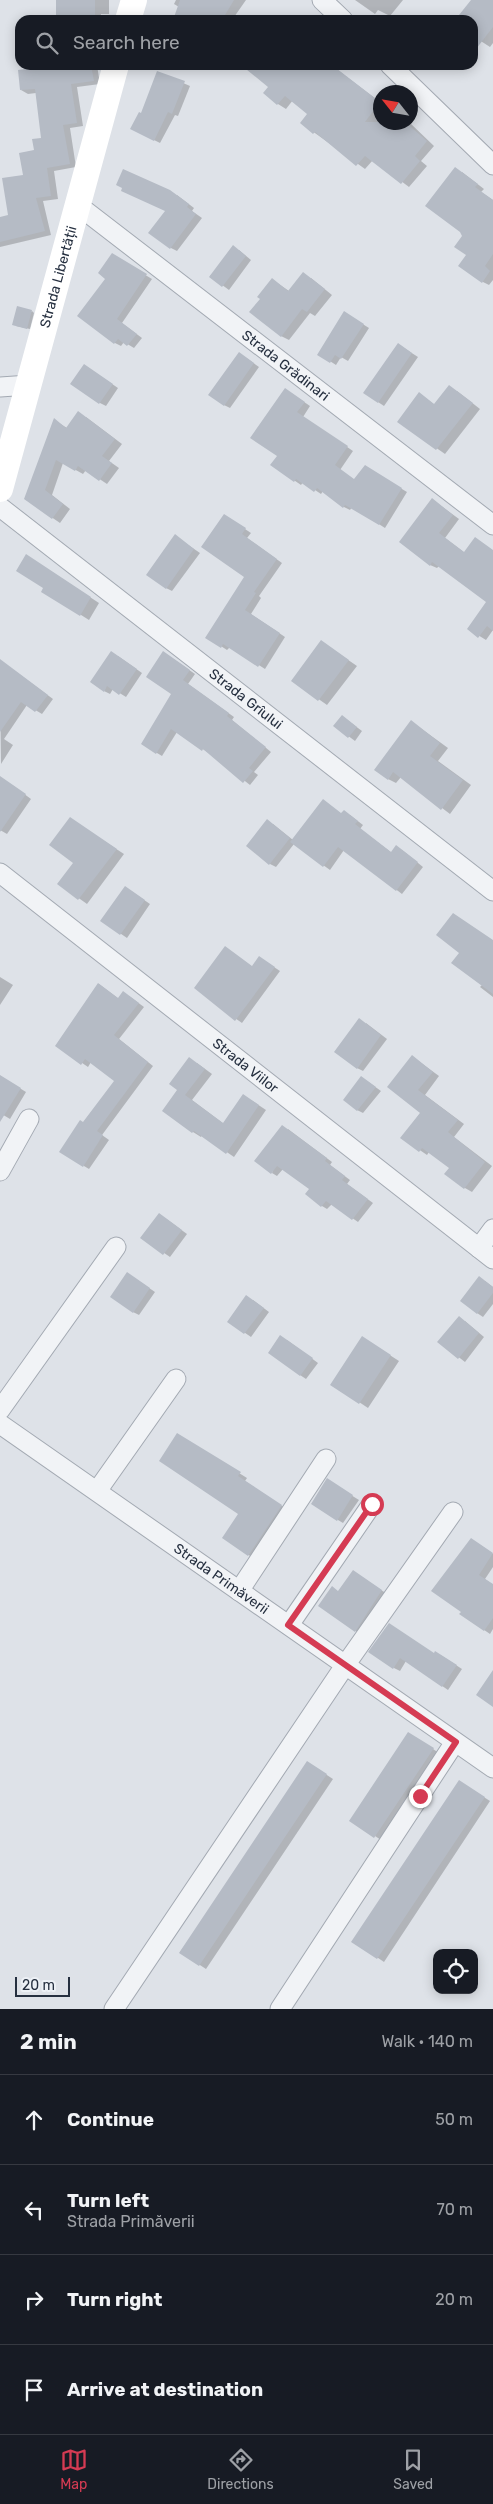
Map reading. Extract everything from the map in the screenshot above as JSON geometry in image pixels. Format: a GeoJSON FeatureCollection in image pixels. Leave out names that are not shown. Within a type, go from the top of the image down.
{"type":"FeatureCollection","features":[{"type":"Feature","properties":{"kind":"main road"},"geometry":{"type":"LineString","coordinates":[[130,15],[134,0]]}},
{"type":"Feature","properties":{"kind":"main road","name":"Strada Libertății"},"geometry":{"type":"LineString","coordinates":[[0,489],[115,70]]}},
{"type":"Feature","properties":{"kind":"street"},"geometry":{"type":"LineString","coordinates":[[322,0],[338,15]]}},
{"type":"Feature","properties":{"kind":"street"},"geometry":{"type":"LineString","coordinates":[[395,70],[493,165]]}},
{"type":"Feature","properties":{"kind":"street","name":"Strada Grădinari"},"geometry":{"type":"LineString","coordinates":[[79,206],[493,525]]}},
{"type":"Feature","properties":{"kind":"street"},"geometry":{"type":"LineString","coordinates":[[0,387],[29,385]]}},
{"type":"Feature","properties":{"kind":"street","name":"Strada Grîului"},"geometry":{"type":"LineString","coordinates":[[0,507],[493,891]]}},
{"type":"Feature","properties":{"kind":"street","name":"Strada Viilor"},"geometry":{"type":"LineString","coordinates":[[0,873],[486,1253]]}},
{"type":"Feature","properties":{"kind":"street"},"geometry":{"type":"LineString","coordinates":[[0,1171],[29,1119]]}},
{"type":"Feature","properties":{"kind":"street"},"geometry":{"type":"LineString","coordinates":[[486,1253],[493,1229]]}},
{"type":"Feature","properties":{"kind":"street"},"geometry":{"type":"LineString","coordinates":[[0,1410],[116,1247]]}},
{"type":"Feature","properties":{"kind":"street"},"geometry":{"type":"LineString","coordinates":[[97,1491],[176,1378]]}},
{"type":"Feature","properties":{"kind":"street","name":"Strada Primăverii"},"geometry":{"type":"LineString","coordinates":[[0,1424],[456,1742],[491,1763]]}},
{"type":"Feature","properties":{"kind":"street"},"geometry":{"type":"LineString","coordinates":[[239,1591],[326,1459]]}},
{"type":"Feature","properties":{"kind":"street"},"geometry":{"type":"LineString","coordinates":[[288,1625],[372,1504]]}},
{"type":"Feature","properties":{"kind":"street"},"geometry":{"type":"LineString","coordinates":[[114,2009],[346,1664],[453,1512]]}},
{"type":"Feature","properties":{"kind":"street"},"geometry":{"type":"LineString","coordinates":[[280,2009],[456,1742]]}},
{"type":"Feature","properties":{"kind":"building"},"geometry":{"type":"Polygon","coordinates":[[[56,0],[95,0],[95,15],[56,15],[56,0]]]}},
{"type":"Feature","properties":{"kind":"building"},"geometry":{"type":"Polygon","coordinates":[[[180,0],[234,0],[225,15],[175,15],[180,0]]]}},
{"type":"Feature","properties":{"kind":"building"},"geometry":{"type":"Polygon","coordinates":[[[471,0],[493,0],[493,27],[478,46],[478,15],[459,15],[471,0]]]}},
{"type":"Feature","properties":{"kind":"building"},"geometry":{"type":"Polygon","coordinates":[[[18,70],[92,70],[94,81],[71,84],[77,123],[63,125],[70,164],[47,168],[51,196],[36,198],[45,231],[0,242],[0,217],[8,215],[2,178],[23,175],[19,153],[34,150],[32,139],[41,138],[35,89],[20,90],[18,70]]]}},
{"type":"Feature","properties":{"kind":"building"},"geometry":{"type":"Polygon","coordinates":[[[247,70],[338,70],[373,97],[373,111],[365,122],[373,122],[373,130],[414,130],[427,141],[415,156],[420,161],[401,184],[365,156],[356,166],[315,132],[313,134],[300,123],[307,114],[285,96],[277,105],[263,93],[268,87],[247,70]]]}},
{"type":"Feature","properties":{"kind":"building"},"geometry":{"type":"Polygon","coordinates":[[[157,71],[185,81],[172,114],[168,112],[154,141],[130,129],[139,112],[141,113],[157,71]]]}},
{"type":"Feature","properties":{"kind":"building"},"geometry":{"type":"Polygon","coordinates":[[[455,167],[478,184],[475,187],[493,200],[493,254],[485,266],[490,271],[482,283],[458,266],[466,255],[454,247],[462,236],[460,232],[425,206],[455,167]]]}},
{"type":"Feature","properties":{"kind":"building"},"geometry":{"type":"Polygon","coordinates":[[[123,169],[170,190],[189,204],[187,207],[196,214],[170,249],[148,233],[165,211],[121,191],[122,188],[116,185],[123,169]]]}},
{"type":"Feature","properties":{"kind":"building"},"geometry":{"type":"Polygon","coordinates":[[[233,245],[246,256],[222,287],[209,277],[233,245]]]}},
{"type":"Feature","properties":{"kind":"building"},"geometry":{"type":"Polygon","coordinates":[[[112,253],[147,274],[117,319],[137,334],[127,346],[118,339],[114,344],[77,316],[105,279],[98,273],[112,253]]]}},
{"type":"Feature","properties":{"kind":"building"},"geometry":{"type":"Polygon","coordinates":[[[303,272],[325,289],[307,312],[302,309],[281,337],[249,312],[260,299],[257,297],[272,278],[288,291],[303,272]]]}},
{"type":"Feature","properties":{"kind":"building"},"geometry":{"type":"Polygon","coordinates":[[[17,306],[32,310],[27,329],[12,325],[17,306]]]}},
{"type":"Feature","properties":{"kind":"building"},"geometry":{"type":"Polygon","coordinates":[[[344,311],[364,324],[341,359],[335,355],[330,363],[317,355],[344,311]]]}},
{"type":"Feature","properties":{"kind":"building"},"geometry":{"type":"Polygon","coordinates":[[[398,343],[412,353],[378,403],[363,393],[398,343]]]}},
{"type":"Feature","properties":{"kind":"building"},"geometry":{"type":"Polygon","coordinates":[[[239,352],[254,363],[224,406],[208,395],[239,352]]]}},
{"type":"Feature","properties":{"kind":"building"},"geometry":{"type":"Polygon","coordinates":[[[84,364],[113,384],[99,404],[70,384],[84,364]]]}},
{"type":"Feature","properties":{"kind":"building"},"geometry":{"type":"Polygon","coordinates":[[[449,385],[473,403],[436,450],[397,422],[419,392],[434,404],[449,385]]]}},
{"type":"Feature","properties":{"kind":"building"},"geometry":{"type":"Polygon","coordinates":[[[285,388],[305,402],[297,412],[348,446],[335,465],[354,479],[365,465],[402,488],[379,525],[345,505],[343,508],[317,488],[314,492],[296,479],[294,482],[270,465],[277,456],[250,438],[285,388]]]}},
{"type":"Feature","properties":{"kind":"building"},"geometry":{"type":"Polygon","coordinates":[[[78,411],[115,439],[102,456],[112,463],[99,481],[78,466],[75,471],[56,460],[45,490],[63,504],[52,519],[24,499],[54,418],[66,428],[78,411]]]}},
{"type":"Feature","properties":{"kind":"building"},"geometry":{"type":"Polygon","coordinates":[[[432,498],[453,515],[439,533],[464,552],[475,537],[493,550],[493,631],[487,626],[478,638],[467,629],[486,602],[432,562],[430,566],[399,542],[432,498]]]}},
{"type":"Feature","properties":{"kind":"building"},"geometry":{"type":"Polygon","coordinates":[[[224,514],[246,528],[242,534],[277,559],[254,592],[256,593],[245,610],[280,633],[258,667],[223,644],[221,648],[205,638],[244,577],[201,547],[224,514]]]}},
{"type":"Feature","properties":{"kind":"building"},"geometry":{"type":"Polygon","coordinates":[[[175,534],[194,549],[166,589],[146,575],[175,534]]]}},
{"type":"Feature","properties":{"kind":"building"},"geometry":{"type":"Polygon","coordinates":[[[26,554],[91,597],[80,616],[41,592],[43,588],[16,571],[26,554]]]}},
{"type":"Feature","properties":{"kind":"building"},"geometry":{"type":"Polygon","coordinates":[[[321,640],[349,660],[318,701],[291,681],[321,640]]]}},
{"type":"Feature","properties":{"kind":"building"},"geometry":{"type":"Polygon","coordinates":[[[111,651],[137,669],[119,695],[107,686],[104,692],[90,682],[111,651]]]}},
{"type":"Feature","properties":{"kind":"building"},"geometry":{"type":"Polygon","coordinates":[[[163,651],[190,670],[183,680],[229,713],[227,716],[266,747],[249,768],[253,771],[243,783],[203,749],[202,751],[171,729],[156,754],[141,744],[171,694],[146,677],[163,651]]]}},
{"type":"Feature","properties":{"kind":"building"},"geometry":{"type":"Polygon","coordinates":[[[0,659],[48,695],[35,712],[21,702],[0,732],[0,659]]]}},
{"type":"Feature","properties":{"kind":"building"},"geometry":{"type":"Polygon","coordinates":[[[342,715],[357,727],[348,738],[333,726],[342,715]]]}},
{"type":"Feature","properties":{"kind":"building"},"geometry":{"type":"Polygon","coordinates":[[[411,720],[440,743],[430,756],[463,780],[441,810],[393,772],[388,780],[374,770],[411,720]]]}},
{"type":"Feature","properties":{"kind":"building"},"geometry":{"type":"Polygon","coordinates":[[[0,776],[26,794],[0,832],[0,776]]]}},
{"type":"Feature","properties":{"kind":"building"},"geometry":{"type":"Polygon","coordinates":[[[323,799],[341,813],[344,810],[358,821],[355,824],[391,852],[396,845],[418,862],[396,891],[338,847],[323,867],[290,842],[323,799]]]}},
{"type":"Feature","properties":{"kind":"building"},"geometry":{"type":"Polygon","coordinates":[[[70,817],[117,849],[78,900],[57,884],[73,863],[49,845],[70,817]]]}},
{"type":"Feature","properties":{"kind":"building"},"geometry":{"type":"Polygon","coordinates":[[[267,819],[290,838],[269,865],[246,846],[267,819]]]}},
{"type":"Feature","properties":{"kind":"building"},"geometry":{"type":"Polygon","coordinates":[[[125,886],[145,900],[120,935],[100,921],[125,886]]]}},
{"type":"Feature","properties":{"kind":"building"},"geometry":{"type":"Polygon","coordinates":[[[453,913],[493,940],[493,994],[451,963],[459,953],[436,935],[453,913]]]}},
{"type":"Feature","properties":{"kind":"building"},"geometry":{"type":"Polygon","coordinates":[[[225,946],[252,966],[259,956],[275,967],[235,1021],[194,988],[225,946]]]}},
{"type":"Feature","properties":{"kind":"building"},"geometry":{"type":"Polygon","coordinates":[[[98,983],[118,998],[123,991],[139,1003],[114,1035],[148,1062],[97,1131],[103,1135],[83,1167],[59,1152],[80,1120],[83,1122],[114,1081],[85,1059],[81,1065],[55,1046],[98,983]]]}},
{"type":"Feature","properties":{"kind":"building"},"geometry":{"type":"Polygon","coordinates":[[[359,1018],[381,1035],[357,1069],[334,1052],[359,1018]]]}},
{"type":"Feature","properties":{"kind":"building"},"geometry":{"type":"Polygon","coordinates":[[[412,1055],[433,1072],[418,1090],[458,1120],[448,1132],[485,1162],[464,1189],[444,1174],[449,1168],[422,1148],[419,1152],[400,1138],[420,1113],[387,1087],[412,1055]]]}},
{"type":"Feature","properties":{"kind":"building"},"geometry":{"type":"Polygon","coordinates":[[[189,1057],[205,1069],[185,1095],[223,1123],[243,1094],[259,1105],[226,1154],[194,1131],[192,1133],[162,1111],[177,1090],[169,1084],[189,1057]]]}},
{"type":"Feature","properties":{"kind":"building"},"geometry":{"type":"Polygon","coordinates":[[[0,1075],[21,1088],[0,1122],[0,1075]]]}},
{"type":"Feature","properties":{"kind":"building"},"geometry":{"type":"Polygon","coordinates":[[[361,1076],[376,1087],[357,1111],[343,1100],[361,1076]]]}},
{"type":"Feature","properties":{"kind":"building"},"geometry":{"type":"Polygon","coordinates":[[[282,1125],[327,1158],[325,1161],[345,1176],[342,1180],[368,1199],[352,1220],[326,1201],[321,1207],[305,1194],[309,1189],[277,1166],[271,1174],[254,1161],[282,1125]]]}},
{"type":"Feature","properties":{"kind":"building"},"geometry":{"type":"Polygon","coordinates":[[[159,1213],[182,1230],[163,1255],[140,1238],[159,1213]]]}},
{"type":"Feature","properties":{"kind":"building"},"geometry":{"type":"Polygon","coordinates":[[[127,1272],[150,1288],[133,1313],[110,1297],[127,1272]]]}},
{"type":"Feature","properties":{"kind":"building"},"geometry":{"type":"Polygon","coordinates":[[[479,1276],[493,1287],[493,1293],[477,1314],[460,1301],[479,1276]]]}},
{"type":"Feature","properties":{"kind":"building"},"geometry":{"type":"Polygon","coordinates":[[[246,1295],[264,1308],[244,1334],[227,1322],[246,1295]]]}},
{"type":"Feature","properties":{"kind":"building"},"geometry":{"type":"Polygon","coordinates":[[[459,1316],[479,1333],[458,1359],[437,1342],[459,1316]]]}},
{"type":"Feature","properties":{"kind":"building"},"geometry":{"type":"Polygon","coordinates":[[[280,1335],[313,1358],[300,1376],[268,1353],[280,1335]]]}},
{"type":"Feature","properties":{"kind":"building"},"geometry":{"type":"Polygon","coordinates":[[[362,1336],[391,1355],[359,1404],[330,1385],[362,1336]]]}},
{"type":"Feature","properties":{"kind":"building"},"geometry":{"type":"Polygon","coordinates":[[[177,1433],[241,1472],[238,1476],[282,1505],[248,1556],[222,1538],[238,1514],[159,1461],[177,1433]]]}},
{"type":"Feature","properties":{"kind":"building"},"geometry":{"type":"Polygon","coordinates":[[[327,1478],[353,1495],[337,1521],[311,1504],[327,1478]]]}},
{"type":"Feature","properties":{"kind":"building"},"geometry":{"type":"Polygon","coordinates":[[[471,1538],[493,1553],[479,1575],[493,1584],[493,1618],[484,1631],[431,1591],[471,1538]]]}},
{"type":"Feature","properties":{"kind":"building"},"geometry":{"type":"Polygon","coordinates":[[[353,1570],[382,1590],[355,1632],[318,1606],[332,1586],[338,1591],[353,1570]]]}},
{"type":"Feature","properties":{"kind":"building"},"geometry":{"type":"Polygon","coordinates":[[[389,1623],[434,1653],[435,1651],[457,1665],[442,1687],[400,1658],[393,1669],[368,1652],[389,1623]]]}},
{"type":"Feature","properties":{"kind":"building"},"geometry":{"type":"Polygon","coordinates":[[[493,1670],[493,1707],[476,1695],[493,1670]]]}},
{"type":"Feature","properties":{"kind":"building"},"geometry":{"type":"Polygon","coordinates":[[[408,1732],[434,1748],[374,1838],[349,1821],[408,1732]]]}},
{"type":"Feature","properties":{"kind":"building"},"geometry":{"type":"Polygon","coordinates":[[[307,1761],[327,1774],[199,1966],[179,1953],[307,1761]]]}},
{"type":"Feature","properties":{"kind":"building"},"geometry":{"type":"Polygon","coordinates":[[[459,1780],[485,1797],[377,1959],[351,1942],[459,1780]]]}},
{"type":"Feature","properties":{"kind":"route"},"geometry":{"type":"LineString","coordinates":[[372,1504],[288,1625],[456,1742],[420,1796]]}}]}
